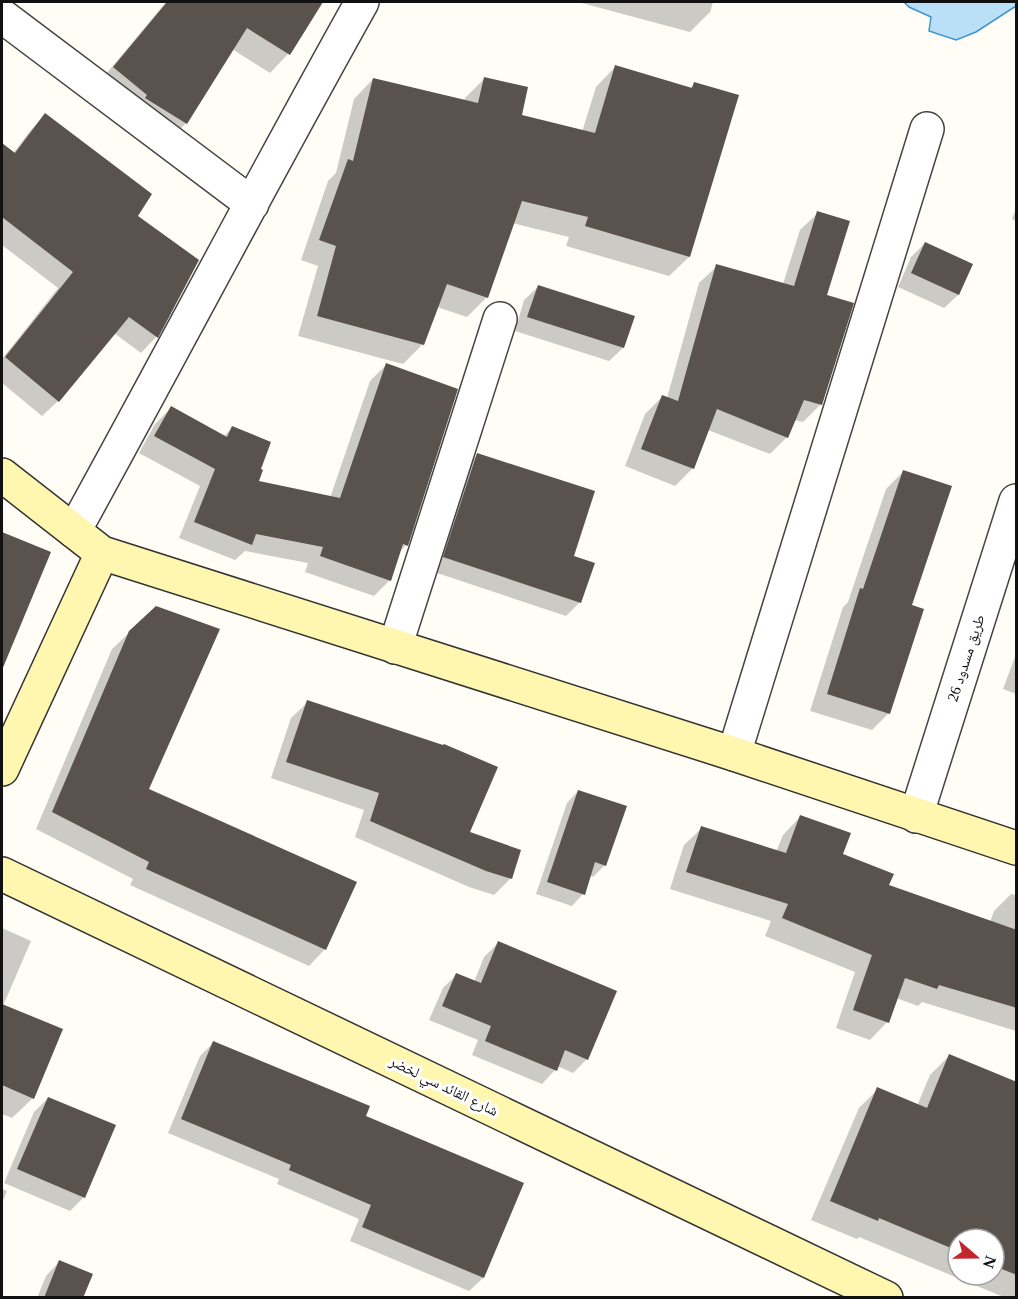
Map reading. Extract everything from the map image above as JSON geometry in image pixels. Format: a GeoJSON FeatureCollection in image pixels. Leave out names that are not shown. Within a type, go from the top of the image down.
{"type":"FeatureCollection","features":[{"type":"Feature","properties":{"kind":"street"},"geometry":{"type":"LineString","coordinates":[[74,531],[362,2]]}},
{"type":"Feature","properties":{"kind":"street"},"geometry":{"type":"LineString","coordinates":[[2,16],[252,204]]}},
{"type":"Feature","properties":{"kind":"street"},"geometry":{"type":"LineString","coordinates":[[734,754],[927,129]]}},
{"type":"Feature","properties":{"kind":"street"},"geometry":{"type":"LineString","coordinates":[[395,647],[500,319]]}},
{"type":"Feature","properties":{"kind":"street"},"geometry":{"type":"LineString","coordinates":[[2,475],[102,553],[734,754],[1017,848]]}},
{"type":"Feature","properties":{"kind":"street","name":"طريق مسدود 26"},"geometry":{"type":"LineString","coordinates":[[916,816],[1017,501]]}},
{"type":"Feature","properties":{"kind":"street"},"geometry":{"type":"LineString","coordinates":[[2,769],[102,553]]}},
{"type":"Feature","properties":{"kind":"street","name":"شارع القائد سي لخضر"},"geometry":{"type":"LineString","coordinates":[[2,874],[868,1294]]}},
{"type":"Feature","properties":{"kind":"water"},"geometry":{"type":"Polygon","coordinates":[[[904,2],[1016,2],[1016,6],[976,32],[956,40],[929,31],[931,17],[909,7],[904,2]]]}},
{"type":"Feature","properties":{"kind":"building"},"geometry":{"type":"Polygon","coordinates":[[[167,2],[323,2],[290,55],[247,28],[187,124],[145,98],[147,95],[113,67],[167,2]]]}},
{"type":"Feature","properties":{"kind":"building"},"geometry":{"type":"Polygon","coordinates":[[[615,65],[692,88],[694,82],[739,95],[690,257],[585,226],[588,217],[522,201],[488,298],[447,284],[424,345],[317,316],[336,246],[319,240],[348,159],[353,161],[373,78],[478,103],[484,77],[528,87],[522,115],[595,133],[615,65]]]}},
{"type":"Feature","properties":{"kind":"building"},"geometry":{"type":"Polygon","coordinates":[[[45,113],[152,194],[138,216],[199,260],[158,338],[129,317],[59,402],[5,357],[73,272],[2,217],[2,143],[15,153],[45,113]]]}},
{"type":"Feature","properties":{"kind":"building"},"geometry":{"type":"Polygon","coordinates":[[[817,211],[850,221],[827,295],[854,303],[822,405],[804,400],[788,438],[717,409],[694,469],[641,449],[662,395],[678,401],[716,264],[794,286],[817,211]]]}},
{"type":"Feature","properties":{"kind":"building"},"geometry":{"type":"Polygon","coordinates":[[[925,242],[973,264],[959,295],[911,273],[925,242]]]}},
{"type":"Feature","properties":{"kind":"building"},"geometry":{"type":"Polygon","coordinates":[[[538,285],[635,316],[624,348],[527,317],[538,285]]]}},
{"type":"Feature","properties":{"kind":"building"},"geometry":{"type":"Polygon","coordinates":[[[386,363],[458,389],[408,546],[403,544],[391,581],[320,556],[323,547],[256,534],[252,545],[194,522],[215,469],[154,436],[171,406],[227,437],[232,426],[271,442],[259,481],[340,498],[386,363]]]}},
{"type":"Feature","properties":{"kind":"building"},"geometry":{"type":"Polygon","coordinates":[[[477,453],[595,491],[574,556],[595,563],[581,603],[443,557],[477,453]]]}},
{"type":"Feature","properties":{"kind":"building"},"geometry":{"type":"Polygon","coordinates":[[[903,470],[952,486],[912,605],[924,609],[890,714],[827,694],[860,588],[863,589],[903,470]]]}},
{"type":"Feature","properties":{"kind":"building"},"geometry":{"type":"Polygon","coordinates":[[[2,532],[51,552],[2,670],[2,532]]]}},
{"type":"Feature","properties":{"kind":"building"},"geometry":{"type":"Polygon","coordinates":[[[156,606],[220,629],[149,789],[357,882],[326,950],[146,869],[149,862],[52,812],[129,631],[156,606]]]}},
{"type":"Feature","properties":{"kind":"building"},"geometry":{"type":"Polygon","coordinates":[[[307,700],[444,744],[498,767],[470,832],[521,850],[512,879],[486,871],[370,821],[379,793],[286,762],[307,700]]]}},
{"type":"Feature","properties":{"kind":"building"},"geometry":{"type":"Polygon","coordinates":[[[578,790],[627,806],[606,866],[595,862],[585,895],[547,882],[578,790]]]}},
{"type":"Feature","properties":{"kind":"building"},"geometry":{"type":"Polygon","coordinates":[[[800,815],[851,833],[843,854],[894,874],[889,885],[1017,930],[1017,1008],[939,985],[937,989],[905,978],[889,1023],[853,1010],[872,955],[782,918],[788,904],[686,872],[701,826],[786,853],[800,815]]]}},
{"type":"Feature","properties":{"kind":"building"},"geometry":{"type":"Polygon","coordinates":[[[498,941],[617,991],[588,1060],[565,1050],[557,1071],[485,1041],[491,1026],[442,1006],[456,973],[481,983],[498,941]]]}},
{"type":"Feature","properties":{"kind":"building"},"geometry":{"type":"Polygon","coordinates":[[[2,1004],[63,1029],[34,1099],[2,1085],[2,1004]]]}},
{"type":"Feature","properties":{"kind":"building"},"geometry":{"type":"Polygon","coordinates":[[[213,1041],[370,1106],[366,1116],[524,1183],[484,1278],[362,1227],[371,1205],[289,1170],[291,1165],[181,1119],[213,1041]]]}},
{"type":"Feature","properties":{"kind":"building"},"geometry":{"type":"Polygon","coordinates":[[[949,1054],[1017,1082],[1017,1275],[1006,1271],[1006,1227],[946,1227],[946,1246],[879,1218],[878,1221],[830,1201],[877,1087],[927,1108],[949,1054]]]}},
{"type":"Feature","properties":{"kind":"building"},"geometry":{"type":"Polygon","coordinates":[[[48,1097],[116,1125],[85,1198],[17,1169],[48,1097]]]}},
{"type":"Feature","properties":{"kind":"building"},"geometry":{"type":"Polygon","coordinates":[[[59,1260],[93,1274],[83,1298],[44,1298],[59,1260]]]}}]}
